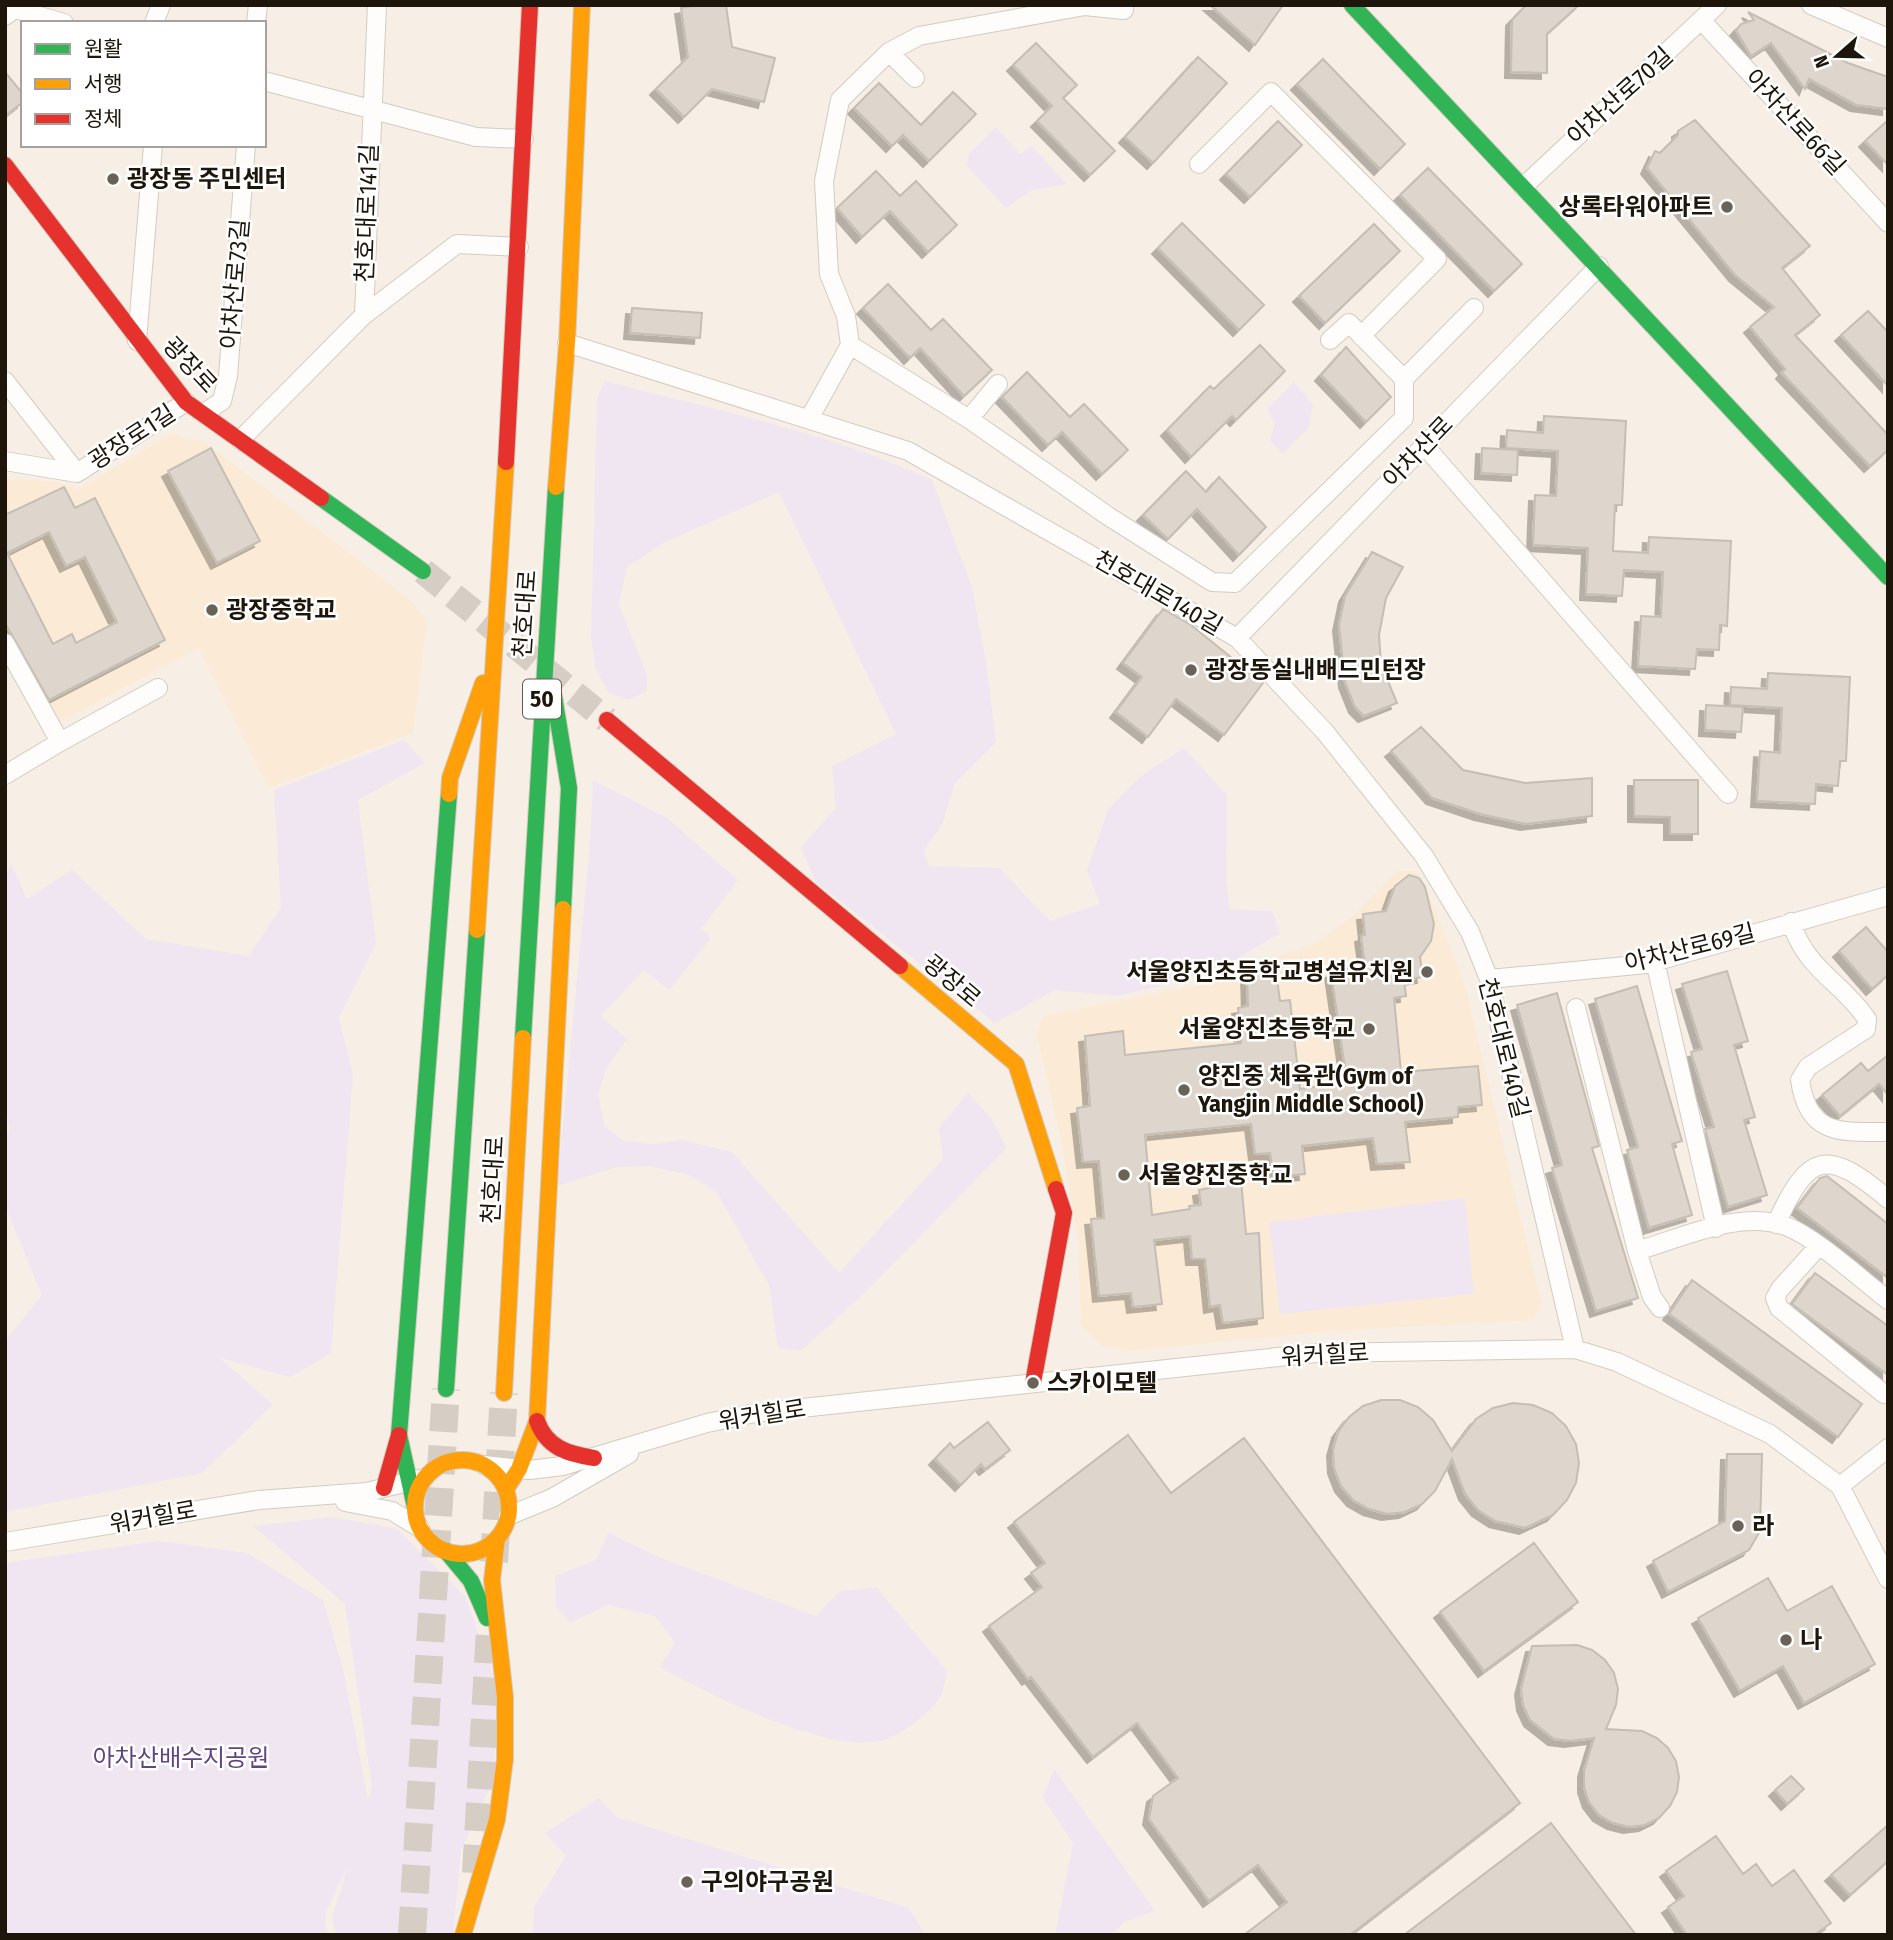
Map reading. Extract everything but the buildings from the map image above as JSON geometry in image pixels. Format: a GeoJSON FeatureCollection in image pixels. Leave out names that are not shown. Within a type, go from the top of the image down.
{"type":"FeatureCollection","features":[{"type":"Feature","properties":{"kind":"main road","name":"천호대로"},"geometry":{"type":"LineString","coordinates":[[446,1390],[496,647],[530,5]]}},
{"type":"Feature","properties":{"kind":"main road","name":"천호대로"},"geometry":{"type":"LineString","coordinates":[[504,1393],[545,645],[567,343],[582,5]]}},
{"type":"Feature","properties":{"kind":"main road"},"geometry":{"type":"LineString","coordinates":[[1352,5],[1888,576]]}},
{"type":"Feature","properties":{"kind":"main road","name":"광장로"},"geometry":{"type":"LineString","coordinates":[[5,165],[137,341],[186,401],[423,570]]}},
{"type":"Feature","properties":{"kind":"main road"},"geometry":{"type":"LineString","coordinates":[[545,645],[569,788],[537,1422],[540,1434],[564,1454],[594,1458]]}},
{"type":"Feature","properties":{"kind":"main road"},"geometry":{"type":"LineString","coordinates":[[384,1488],[399,1435],[450,778],[496,647]]}},
{"type":"Feature","properties":{"kind":"main road","name":"광장로"},"geometry":{"type":"LineString","coordinates":[[607,720],[1016,1064],[1064,1213],[1033,1383]]}},
{"type":"Feature","properties":{"kind":"main road"},"geometry":{"type":"LineString","coordinates":[[506,1489],[519,1469],[537,1422]]}},
{"type":"Feature","properties":{"kind":"main road"},"geometry":{"type":"LineString","coordinates":[[399,1435],[416,1479],[415,1507],[420,1528],[432,1543],[446,1551],[461,1568],[478,1594],[500,1653]]}},
{"type":"Feature","properties":{"kind":"main road"},"geometry":{"type":"LineString","coordinates":[[416,1479],[447,1462],[459,1459],[484,1465],[495,1473],[506,1489],[508,1516],[497,1538],[492,1580],[505,1697],[502,1789],[490,1849],[463,1935]]}},
{"type":"Feature","properties":{"kind":"main road"},"geometry":{"type":"LineString","coordinates":[[446,1551],[468,1554],[479,1551],[497,1538]]}},
{"type":"Feature","properties":{"kind":"street","name":"천호대로141길"},"geometry":{"type":"LineString","coordinates":[[364,315],[377,5]]}},
{"type":"Feature","properties":{"kind":"street","name":"아차산로70길"},"geometry":{"type":"LineString","coordinates":[[1523,187],[1717,5]]}},
{"type":"Feature","properties":{"kind":"street"},"geometry":{"type":"LineString","coordinates":[[1811,5],[1888,38]]}},
{"type":"Feature","properties":{"kind":"street"},"geometry":{"type":"LineString","coordinates":[[809,419],[850,345],[846,316],[829,274],[824,181],[840,100],[889,52],[919,36],[1085,6],[1124,10]]}},
{"type":"Feature","properties":{"kind":"street"},"geometry":{"type":"LineString","coordinates":[[5,16],[15,9],[57,21]]}},
{"type":"Feature","properties":{"kind":"street","name":"아차산로66길"},"geometry":{"type":"LineString","coordinates":[[1702,21],[1888,223]]}},
{"type":"Feature","properties":{"kind":"street"},"geometry":{"type":"LineString","coordinates":[[889,52],[915,78]]}},
{"type":"Feature","properties":{"kind":"street"},"geometry":{"type":"LineString","coordinates":[[266,82],[476,137],[524,139]]}},
{"type":"Feature","properties":{"kind":"street"},"geometry":{"type":"LineString","coordinates":[[1199,164],[1271,92],[1437,259],[1361,336]]}},
{"type":"Feature","properties":{"kind":"street"},"geometry":{"type":"LineString","coordinates":[[137,341],[153,147]]}},
{"type":"Feature","properties":{"kind":"street","name":"아차산로73길"},"geometry":{"type":"LineString","coordinates":[[204,413],[222,401],[228,376],[246,147]]}},
{"type":"Feature","properties":{"kind":"street"},"geometry":{"type":"LineString","coordinates":[[5,194],[21,183]]}},
{"type":"Feature","properties":{"kind":"street","name":"천호대로141길"},"geometry":{"type":"LineString","coordinates":[[240,440],[364,315],[457,244],[519,247]]}},
{"type":"Feature","properties":{"kind":"street","name":"아차산로"},"geometry":{"type":"LineString","coordinates":[[1237,638],[1599,266]]}},
{"type":"Feature","properties":{"kind":"street"},"geometry":{"type":"LineString","coordinates":[[850,345],[969,419],[1108,516],[1212,582],[1235,583],[1404,418],[1404,379],[1474,308]]}},
{"type":"Feature","properties":{"kind":"street"},"geometry":{"type":"LineString","coordinates":[[1331,340],[1349,323],[1404,379]]}},
{"type":"Feature","properties":{"kind":"street","name":"천호대로140길"},"geometry":{"type":"LineString","coordinates":[[567,343],[908,451],[1237,638],[1325,732],[1424,856],[1470,932],[1489,979],[1575,1349]]}},
{"type":"Feature","properties":{"kind":"street","name":"광장로1길"},"geometry":{"type":"LineString","coordinates":[[5,382],[77,473]]}},
{"type":"Feature","properties":{"kind":"street"},"geometry":{"type":"LineString","coordinates":[[969,419],[998,384]]}},
{"type":"Feature","properties":{"kind":"street","name":"광장로1길"},"geometry":{"type":"LineString","coordinates":[[5,461],[77,473],[186,401]]}},
{"type":"Feature","properties":{"kind":"street"},"geometry":{"type":"LineString","coordinates":[[1424,445],[1728,794]]}},
{"type":"Feature","properties":{"kind":"street"},"geometry":{"type":"LineString","coordinates":[[5,643],[60,742]]}},
{"type":"Feature","properties":{"kind":"street"},"geometry":{"type":"LineString","coordinates":[[5,775],[159,688]]}},
{"type":"Feature","properties":{"kind":"street","name":"아차산로69길"},"geometry":{"type":"LineString","coordinates":[[1489,979],[1655,961],[1888,896]]}},
{"type":"Feature","properties":{"kind":"street"},"geometry":{"type":"LineString","coordinates":[[1791,922],[1809,959],[1854,999],[1867,1019],[1866,1029],[1808,1067],[1800,1080],[1813,1118],[1824,1127],[1847,1132],[1888,1132]]}},
{"type":"Feature","properties":{"kind":"street"},"geometry":{"type":"LineString","coordinates":[[1655,961],[1716,1227]]}},
{"type":"Feature","properties":{"kind":"street"},"geometry":{"type":"LineString","coordinates":[[1576,1008],[1637,1251],[1652,1297],[1660,1308]]}},
{"type":"Feature","properties":{"kind":"street"},"geometry":{"type":"LineString","coordinates":[[1776,1224],[1788,1196],[1817,1164],[1829,1162],[1857,1173],[1888,1199]]}},
{"type":"Feature","properties":{"kind":"street"},"geometry":{"type":"LineString","coordinates":[[1637,1251],[1716,1227],[1759,1221],[1776,1224],[1789,1227],[1888,1300]]}},
{"type":"Feature","properties":{"kind":"street"},"geometry":{"type":"LineString","coordinates":[[1818,1247],[1780,1289],[1775,1298],[1779,1308],[1884,1394]]}},
{"type":"Feature","properties":{"kind":"street","name":"워커힐로"},"geometry":{"type":"LineString","coordinates":[[484,1465],[519,1469],[563,1466],[676,1432],[755,1413],[1315,1353],[1575,1349],[1617,1362],[1770,1434],[1840,1486],[1888,1579]]}},
{"type":"Feature","properties":{"kind":"street","name":"워커힐로"},"geometry":{"type":"LineString","coordinates":[[508,1516],[552,1499],[616,1460],[676,1432]]}},
{"type":"Feature","properties":{"kind":"street"},"geometry":{"type":"LineString","coordinates":[[1840,1486],[1888,1447]]}},
{"type":"Feature","properties":{"kind":"street","name":"워커힐로"},"geometry":{"type":"LineString","coordinates":[[5,1542],[259,1500],[368,1492],[416,1479]]}},
{"type":"Feature","properties":{"kind":"street","name":"워커힐로"},"geometry":{"type":"LineString","coordinates":[[300,1496],[392,1511],[420,1528]]}},
{"type":"Feature","properties":{"kind":"shaded area","name":"광장중학교"},"geometry":{"type":"Polygon","coordinates":[[[170,434],[205,442],[408,598],[427,621],[413,733],[269,788],[199,648],[56,724],[5,632],[5,479],[53,481],[79,489],[170,434]]]}},
{"type":"Feature","properties":{"kind":"shaded area"},"geometry":{"type":"Polygon","coordinates":[[[1397,871],[1415,871],[1424,883],[1464,981],[1542,1305],[1533,1320],[1333,1331],[1129,1351],[1100,1345],[1081,1325],[1078,1240],[1060,1135],[1037,1036],[1043,1016],[1208,983],[1235,970],[1312,945],[1353,916],[1397,871]]]}},
{"type":"Feature","properties":{"kind":"green space"},"geometry":{"type":"Polygon","coordinates":[[[996,127],[1020,154],[1031,146],[1067,184],[1032,190],[1006,208],[967,166],[969,153],[996,127]]]}},
{"type":"Feature","properties":{"kind":"green space"},"geometry":{"type":"Polygon","coordinates":[[[605,381],[812,435],[893,463],[932,480],[972,587],[986,661],[996,742],[955,783],[943,823],[924,850],[929,866],[999,868],[1050,921],[1100,904],[1087,870],[1108,810],[1141,776],[1184,748],[1227,795],[1226,879],[1230,909],[1272,911],[1280,933],[1229,964],[1161,986],[1117,996],[1055,990],[995,1023],[816,882],[801,847],[836,808],[832,766],[896,734],[779,492],[665,542],[627,567],[619,605],[647,675],[647,691],[629,700],[609,693],[596,670],[591,638],[597,398],[605,381]]]}},
{"type":"Feature","properties":{"kind":"green space"},"geometry":{"type":"Polygon","coordinates":[[[1294,382],[1313,405],[1309,427],[1283,454],[1270,440],[1275,424],[1267,409],[1294,382]]]}},
{"type":"Feature","properties":{"kind":"green space"},"geometry":{"type":"Polygon","coordinates":[[[404,740],[425,763],[358,800],[376,943],[339,1018],[353,1075],[331,1353],[290,1377],[220,1358],[273,1405],[202,1473],[5,1512],[5,1341],[42,1295],[5,1206],[5,1134],[10,1130],[5,1107],[5,877],[11,863],[27,899],[72,870],[146,939],[249,956],[281,908],[274,790],[404,740]]]}},
{"type":"Feature","properties":{"kind":"green space"},"geometry":{"type":"Polygon","coordinates":[[[593,780],[667,818],[738,880],[701,929],[711,938],[669,990],[644,970],[601,1016],[627,1039],[606,1069],[598,1095],[605,1126],[624,1141],[653,1144],[682,1140],[732,1152],[839,1273],[943,1159],[939,1128],[968,1093],[991,1118],[1007,1148],[864,1293],[801,1351],[778,1348],[769,1286],[717,1192],[689,1175],[649,1166],[617,1167],[557,1186],[590,844],[593,780]]]}},
{"type":"Feature","properties":{"kind":"green space"},"geometry":{"type":"Polygon","coordinates":[[[1465,1198],[1474,1294],[1280,1314],[1269,1222],[1465,1198]]]}},
{"type":"Feature","properties":{"kind":"green space","name":"아차산배수지공원"},"geometry":{"type":"Polygon","coordinates":[[[333,1517],[397,1529],[465,1596],[499,1689],[493,1781],[461,1850],[453,1935],[336,1935],[332,1918],[348,1866],[325,1913],[327,1935],[5,1935],[5,1563],[159,1541],[247,1553],[323,1600],[343,1669],[368,1800],[372,1787],[345,1604],[253,1526],[333,1517]]]}},
{"type":"Feature","properties":{"kind":"green space"},"geometry":{"type":"Polygon","coordinates":[[[608,1533],[661,1558],[816,1616],[840,1591],[876,1587],[947,1671],[939,1699],[911,1725],[887,1739],[864,1742],[836,1740],[805,1732],[739,1707],[660,1667],[675,1643],[655,1616],[608,1605],[570,1623],[556,1606],[555,1576],[596,1560],[608,1533]]]}},
{"type":"Feature","properties":{"kind":"green space"},"geometry":{"type":"Polygon","coordinates":[[[1054,1769],[1155,1911],[1125,1922],[1111,1935],[1055,1935],[1073,1843],[1043,1798],[1054,1769]]]}},
{"type":"Feature","properties":{"kind":"green space","name":"구의야구공원"},"geometry":{"type":"Polygon","coordinates":[[[599,1798],[617,1817],[909,1908],[925,1935],[533,1935],[534,1907],[566,1856],[545,1833],[599,1798]]]}},
{"type":"Feature","properties":{"kind":"tunnel"},"geometry":{"type":"LineString","coordinates":[[423,571],[607,720]]}},
{"type":"Feature","properties":{"kind":"tunnel"},"geometry":{"type":"LineString","coordinates":[[412,1935],[446,1389]]}},
{"type":"Feature","properties":{"kind":"tunnel"},"geometry":{"type":"LineString","coordinates":[[494,1562],[504,1393]]}},
{"type":"Feature","properties":{"kind":"tunnel"},"geometry":{"type":"LineString","coordinates":[[476,1873],[490,1630]]}},
{"type":"Feature","properties":{"kind":"traffic: fast"},"geometry":{"type":"LineString","coordinates":[[1352,5],[1888,577]]}},
{"type":"Feature","properties":{"kind":"traffic: fast"},"geometry":{"type":"LineString","coordinates":[[523,1038],[556,487]]}},
{"type":"Feature","properties":{"kind":"traffic: fast"},"geometry":{"type":"LineString","coordinates":[[321,498],[423,571]]}},
{"type":"Feature","properties":{"kind":"traffic: fast"},"geometry":{"type":"LineString","coordinates":[[554,696],[569,788],[563,909]]}},
{"type":"Feature","properties":{"kind":"traffic: fast"},"geometry":{"type":"LineString","coordinates":[[415,1507],[399,1435],[449,794]]}},
{"type":"Feature","properties":{"kind":"traffic: fast"},"geometry":{"type":"LineString","coordinates":[[446,1389],[477,930]]}},
{"type":"Feature","properties":{"kind":"traffic: fast"},"geometry":{"type":"LineString","coordinates":[[446,1551],[471,1581],[487,1618]]}},
{"type":"Feature","properties":{"kind":"traffic: slow"},"geometry":{"type":"LineString","coordinates":[[556,487],[567,343],[582,5]]}},
{"type":"Feature","properties":{"kind":"traffic: slow"},"geometry":{"type":"LineString","coordinates":[[477,930],[506,462]]}},
{"type":"Feature","properties":{"kind":"traffic: slow"},"geometry":{"type":"LineString","coordinates":[[449,794],[450,778],[483,683]]}},
{"type":"Feature","properties":{"kind":"traffic: slow"},"geometry":{"type":"LineString","coordinates":[[506,1489],[519,1469],[537,1421],[563,909]]}},
{"type":"Feature","properties":{"kind":"traffic: slow"},"geometry":{"type":"LineString","coordinates":[[900,966],[1016,1064],[1056,1189]]}},
{"type":"Feature","properties":{"kind":"traffic: slow"},"geometry":{"type":"LineString","coordinates":[[504,1393],[523,1038]]}},
{"type":"Feature","properties":{"kind":"traffic: slow"},"geometry":{"type":"LineString","coordinates":[[462,1460],[480,1464],[495,1474],[505,1489],[509,1507],[505,1525],[495,1540],[480,1550],[462,1554],[444,1550],[429,1540],[419,1525],[415,1507],[419,1489],[429,1474],[444,1464],[462,1460]]}},
{"type":"Feature","properties":{"kind":"traffic: slow"},"geometry":{"type":"LineString","coordinates":[[463,1935],[497,1820],[505,1759],[505,1697],[492,1580],[497,1538]]}},
{"type":"Feature","properties":{"kind":"traffic: jam"},"geometry":{"type":"LineString","coordinates":[[506,462],[530,5]]}},
{"type":"Feature","properties":{"kind":"traffic: jam"},"geometry":{"type":"LineString","coordinates":[[5,165],[186,402],[321,498]]}},
{"type":"Feature","properties":{"kind":"traffic: jam"},"geometry":{"type":"LineString","coordinates":[[607,720],[900,966]]}},
{"type":"Feature","properties":{"kind":"traffic: jam"},"geometry":{"type":"LineString","coordinates":[[1033,1383],[1064,1213],[1056,1189]]}},
{"type":"Feature","properties":{"kind":"traffic: jam"},"geometry":{"type":"LineString","coordinates":[[537,1421],[546,1438],[553,1444],[594,1458]]}},
{"type":"Feature","properties":{"kind":"traffic: jam"},"geometry":{"type":"LineString","coordinates":[[384,1488],[399,1435]]}},
{"type":"Feature","properties":{"kind":"place","name":"광장동 주민센터"},"geometry":{"type":"Point","coordinates":[113,179]}},
{"type":"Feature","properties":{"kind":"place","name":"상록타워아파트"},"geometry":{"type":"Point","coordinates":[1727,207]}},
{"type":"Feature","properties":{"kind":"place","name":"광장중학교"},"geometry":{"type":"Point","coordinates":[212,610]}},
{"type":"Feature","properties":{"kind":"place","name":"광장동실내배드민턴장"},"geometry":{"type":"Point","coordinates":[1191,670]}},
{"type":"Feature","properties":{"kind":"place","name":"서울양진초등학교병설유치원"},"geometry":{"type":"Point","coordinates":[1427,972]}},
{"type":"Feature","properties":{"kind":"place","name":"서울양진초등학교"},"geometry":{"type":"Point","coordinates":[1369,1029]}},
{"type":"Feature","properties":{"kind":"place","name":"양진중 체육관(Gym of Yangjin Middle School)"},"geometry":{"type":"Point","coordinates":[1184,1090]}},
{"type":"Feature","properties":{"kind":"place","name":"서울양진중학교"},"geometry":{"type":"Point","coordinates":[1124,1175]}},
{"type":"Feature","properties":{"kind":"place","name":"스카이모텔"},"geometry":{"type":"Point","coordinates":[1033,1383]}},
{"type":"Feature","properties":{"kind":"place","name":"라"},"geometry":{"type":"Point","coordinates":[1738,1526]}},
{"type":"Feature","properties":{"kind":"place","name":"나"},"geometry":{"type":"Point","coordinates":[1786,1640]}},
{"type":"Feature","properties":{"kind":"place","name":"구의야구공원"},"geometry":{"type":"Point","coordinates":[687,1882]}}]}
